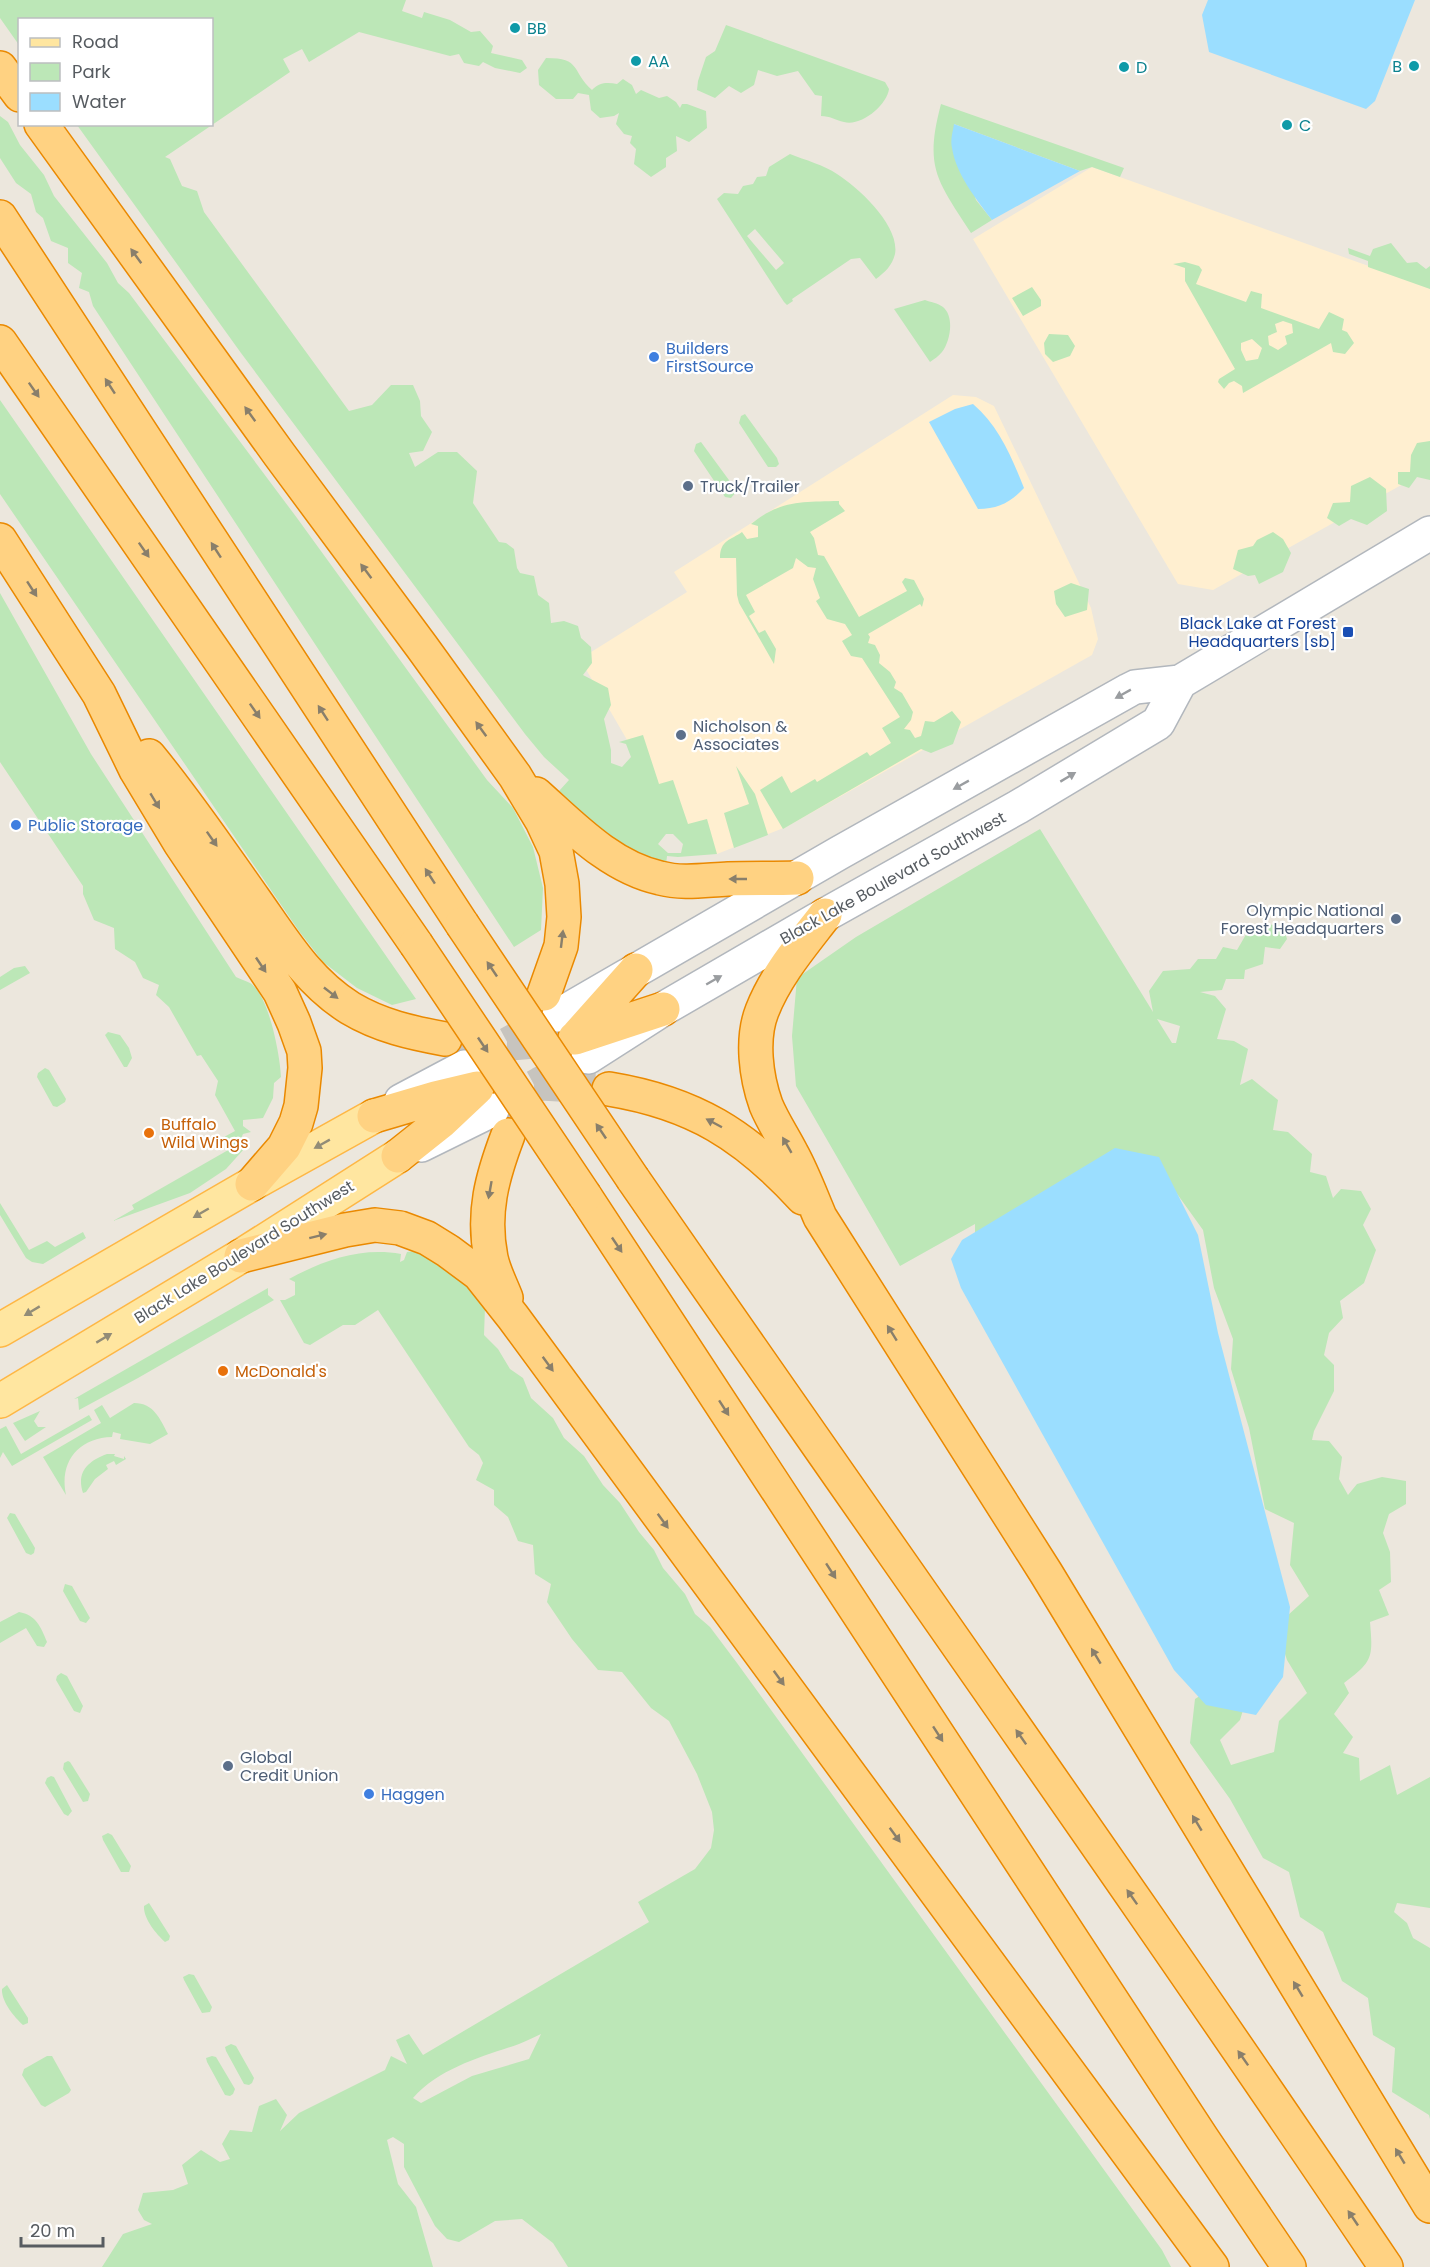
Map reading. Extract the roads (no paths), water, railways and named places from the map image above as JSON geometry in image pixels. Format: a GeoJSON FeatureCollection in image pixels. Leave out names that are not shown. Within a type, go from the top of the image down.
{"type":"FeatureCollection","features":[{"type":"Feature","properties":{"kind":"highway"},"geometry":{"type":"LineString","coordinates":[[0,68],[18,92]]}},
{"type":"Feature","properties":{"kind":"highway"},"geometry":{"type":"LineString","coordinates":[[42,126],[515,776],[556,851],[562,884],[564,917],[552,1005]]}},
{"type":"Feature","properties":{"kind":"highway"},"geometry":{"type":"LineString","coordinates":[[0,218],[462,924],[633,1179],[1057,1788],[1386,2267]]}},
{"type":"Feature","properties":{"kind":"highway"},"geometry":{"type":"LineString","coordinates":[[0,342],[416,944],[585,1196],[1289,2267]]}},
{"type":"Feature","properties":{"kind":"highway"},"geometry":{"type":"LineString","coordinates":[[0,540],[99,694],[203,827],[306,972],[350,1008],[381,1024],[411,1033],[445,1039]]}},
{"type":"Feature","properties":{"kind":"highway"},"geometry":{"type":"LineString","coordinates":[[99,694],[136,770],[169,825],[280,993],[304,1051],[304,1087],[296,1123],[284,1148],[252,1184]]}},
{"type":"Feature","properties":{"kind":"highway"},"geometry":{"type":"LineString","coordinates":[[515,776],[587,840],[620,863],[637,871],[682,882],[797,878]]}},
{"type":"Feature","properties":{"kind":"highway"},"geometry":{"type":"LineString","coordinates":[[825,915],[774,984],[761,1012],[757,1036],[759,1082],[767,1106],[793,1155],[820,1217],[1046,1573],[1430,2206]]}},
{"type":"Feature","properties":{"kind":"highway"},"geometry":{"type":"LineString","coordinates":[[636,970],[575,1038],[663,1009]]}},
{"type":"Feature","properties":{"kind":"highway"},"geometry":{"type":"LineString","coordinates":[[374,1116],[477,1088],[442,1121],[398,1156]]}},
{"type":"Feature","properties":{"kind":"highway"},"geometry":{"type":"LineString","coordinates":[[609,1089],[646,1095],[688,1110],[725,1129],[763,1158],[820,1217]]}},
{"type":"Feature","properties":{"kind":"highway"},"geometry":{"type":"LineString","coordinates":[[500,1123],[489,1198],[488,1230],[492,1260],[513,1317]]}},
{"type":"Feature","properties":{"kind":"highway"},"geometry":{"type":"LineString","coordinates":[[241,1256],[345,1230],[375,1225],[400,1228],[434,1243],[479,1274],[513,1317],[1212,2267]]}},
{"type":"Feature","properties":{"kind":"main road"},"geometry":{"type":"LineString","coordinates":[[0,1330],[374,1116]]}},
{"type":"Feature","properties":{"kind":"main road","name":"Black Lake Boulevard Southwest"},"geometry":{"type":"LineString","coordinates":[[0,1401],[241,1256],[398,1156]]}},
{"type":"Feature","properties":{"kind":"street"},"geometry":{"type":"LineString","coordinates":[[552,1005],[636,970],[1135,687],[1180,682],[1430,533]]}},
{"type":"Feature","properties":{"kind":"street","name":"Black Lake Boulevard Southwest"},"geometry":{"type":"LineString","coordinates":[[588,1057],[663,1009],[1018,807],[1158,723],[1180,682]]}},
{"type":"Feature","properties":{"kind":"street"},"geometry":{"type":"LineString","coordinates":[[374,1116],[465,1067]]}},
{"type":"Feature","properties":{"kind":"street","name":"Black Lake Boulevard Southwest"},"geometry":{"type":"LineString","coordinates":[[398,1156],[500,1123]]}},
{"type":"Feature","properties":{"kind":"water"},"geometry":{"type":"Polygon","coordinates":[[[1208,0],[1415,0],[1375,101],[1366,109],[1209,52],[1202,15],[1208,0]]]}},
{"type":"Feature","properties":{"kind":"water"},"geometry":{"type":"Polygon","coordinates":[[[954,124],[1080,171],[992,220],[968,186],[954,158],[951,139],[954,124]]]}},
{"type":"Feature","properties":{"kind":"water"},"geometry":{"type":"Polygon","coordinates":[[[973,404],[997,432],[1024,488],[1004,504],[992,508],[978,509],[929,422],[955,409],[973,404]]]}},
{"type":"Feature","properties":{"kind":"water"},"geometry":{"type":"Polygon","coordinates":[[[1115,1148],[1159,1157],[1198,1235],[1218,1333],[1290,1607],[1283,1677],[1256,1715],[1206,1705],[1174,1670],[961,1288],[951,1259],[962,1240],[1115,1148]]]}},
{"type":"Feature","properties":{"kind":"tunnel"},"geometry":{"type":"LineString","coordinates":[[465,1067],[558,1016]]}},
{"type":"Feature","properties":{"kind":"tunnel"},"geometry":{"type":"LineString","coordinates":[[458,1041],[511,1044],[568,1039]]}},
{"type":"Feature","properties":{"kind":"tunnel"},"geometry":{"type":"LineString","coordinates":[[492,1110],[586,1058]]}},
{"type":"Feature","properties":{"kind":"tunnel"},"geometry":{"type":"LineString","coordinates":[[485,1088],[541,1084],[595,1087]]}},
{"type":"Feature","properties":{"kind":"place","name":"BB"},"geometry":{"type":"Point","coordinates":[515,28]}},
{"type":"Feature","properties":{"kind":"place","name":"AA"},"geometry":{"type":"Point","coordinates":[636,61]}},
{"type":"Feature","properties":{"kind":"place","name":"B"},"geometry":{"type":"Point","coordinates":[1414,66]}},
{"type":"Feature","properties":{"kind":"place","name":"D"},"geometry":{"type":"Point","coordinates":[1124,67]}},
{"type":"Feature","properties":{"kind":"place","name":"C"},"geometry":{"type":"Point","coordinates":[1287,125]}},
{"type":"Feature","properties":{"kind":"place","name":"Builders FirstSource"},"geometry":{"type":"Point","coordinates":[654,357]}},
{"type":"Feature","properties":{"kind":"place","name":"Truck/Trailer"},"geometry":{"type":"Point","coordinates":[688,486]}},
{"type":"Feature","properties":{"kind":"place","name":"Black Lake at Forest Headquarters [sb]"},"geometry":{"type":"Point","coordinates":[1348,632]}},
{"type":"Feature","properties":{"kind":"place","name":"Nicholson & Associates"},"geometry":{"type":"Point","coordinates":[681,735]}},
{"type":"Feature","properties":{"kind":"place","name":"Public Storage"},"geometry":{"type":"Point","coordinates":[16,825]}},
{"type":"Feature","properties":{"kind":"place","name":"Olympic National Forest Headquarters"},"geometry":{"type":"Point","coordinates":[1396,919]}},
{"type":"Feature","properties":{"kind":"place","name":"Buffalo Wild Wings"},"geometry":{"type":"Point","coordinates":[149,1133]}},
{"type":"Feature","properties":{"kind":"place","name":"McDonald's"},"geometry":{"type":"Point","coordinates":[223,1371]}},
{"type":"Feature","properties":{"kind":"place","name":"Global Credit Union"},"geometry":{"type":"Point","coordinates":[228,1766]}},
{"type":"Feature","properties":{"kind":"place","name":"Haggen"},"geometry":{"type":"Point","coordinates":[369,1794]}}]}
